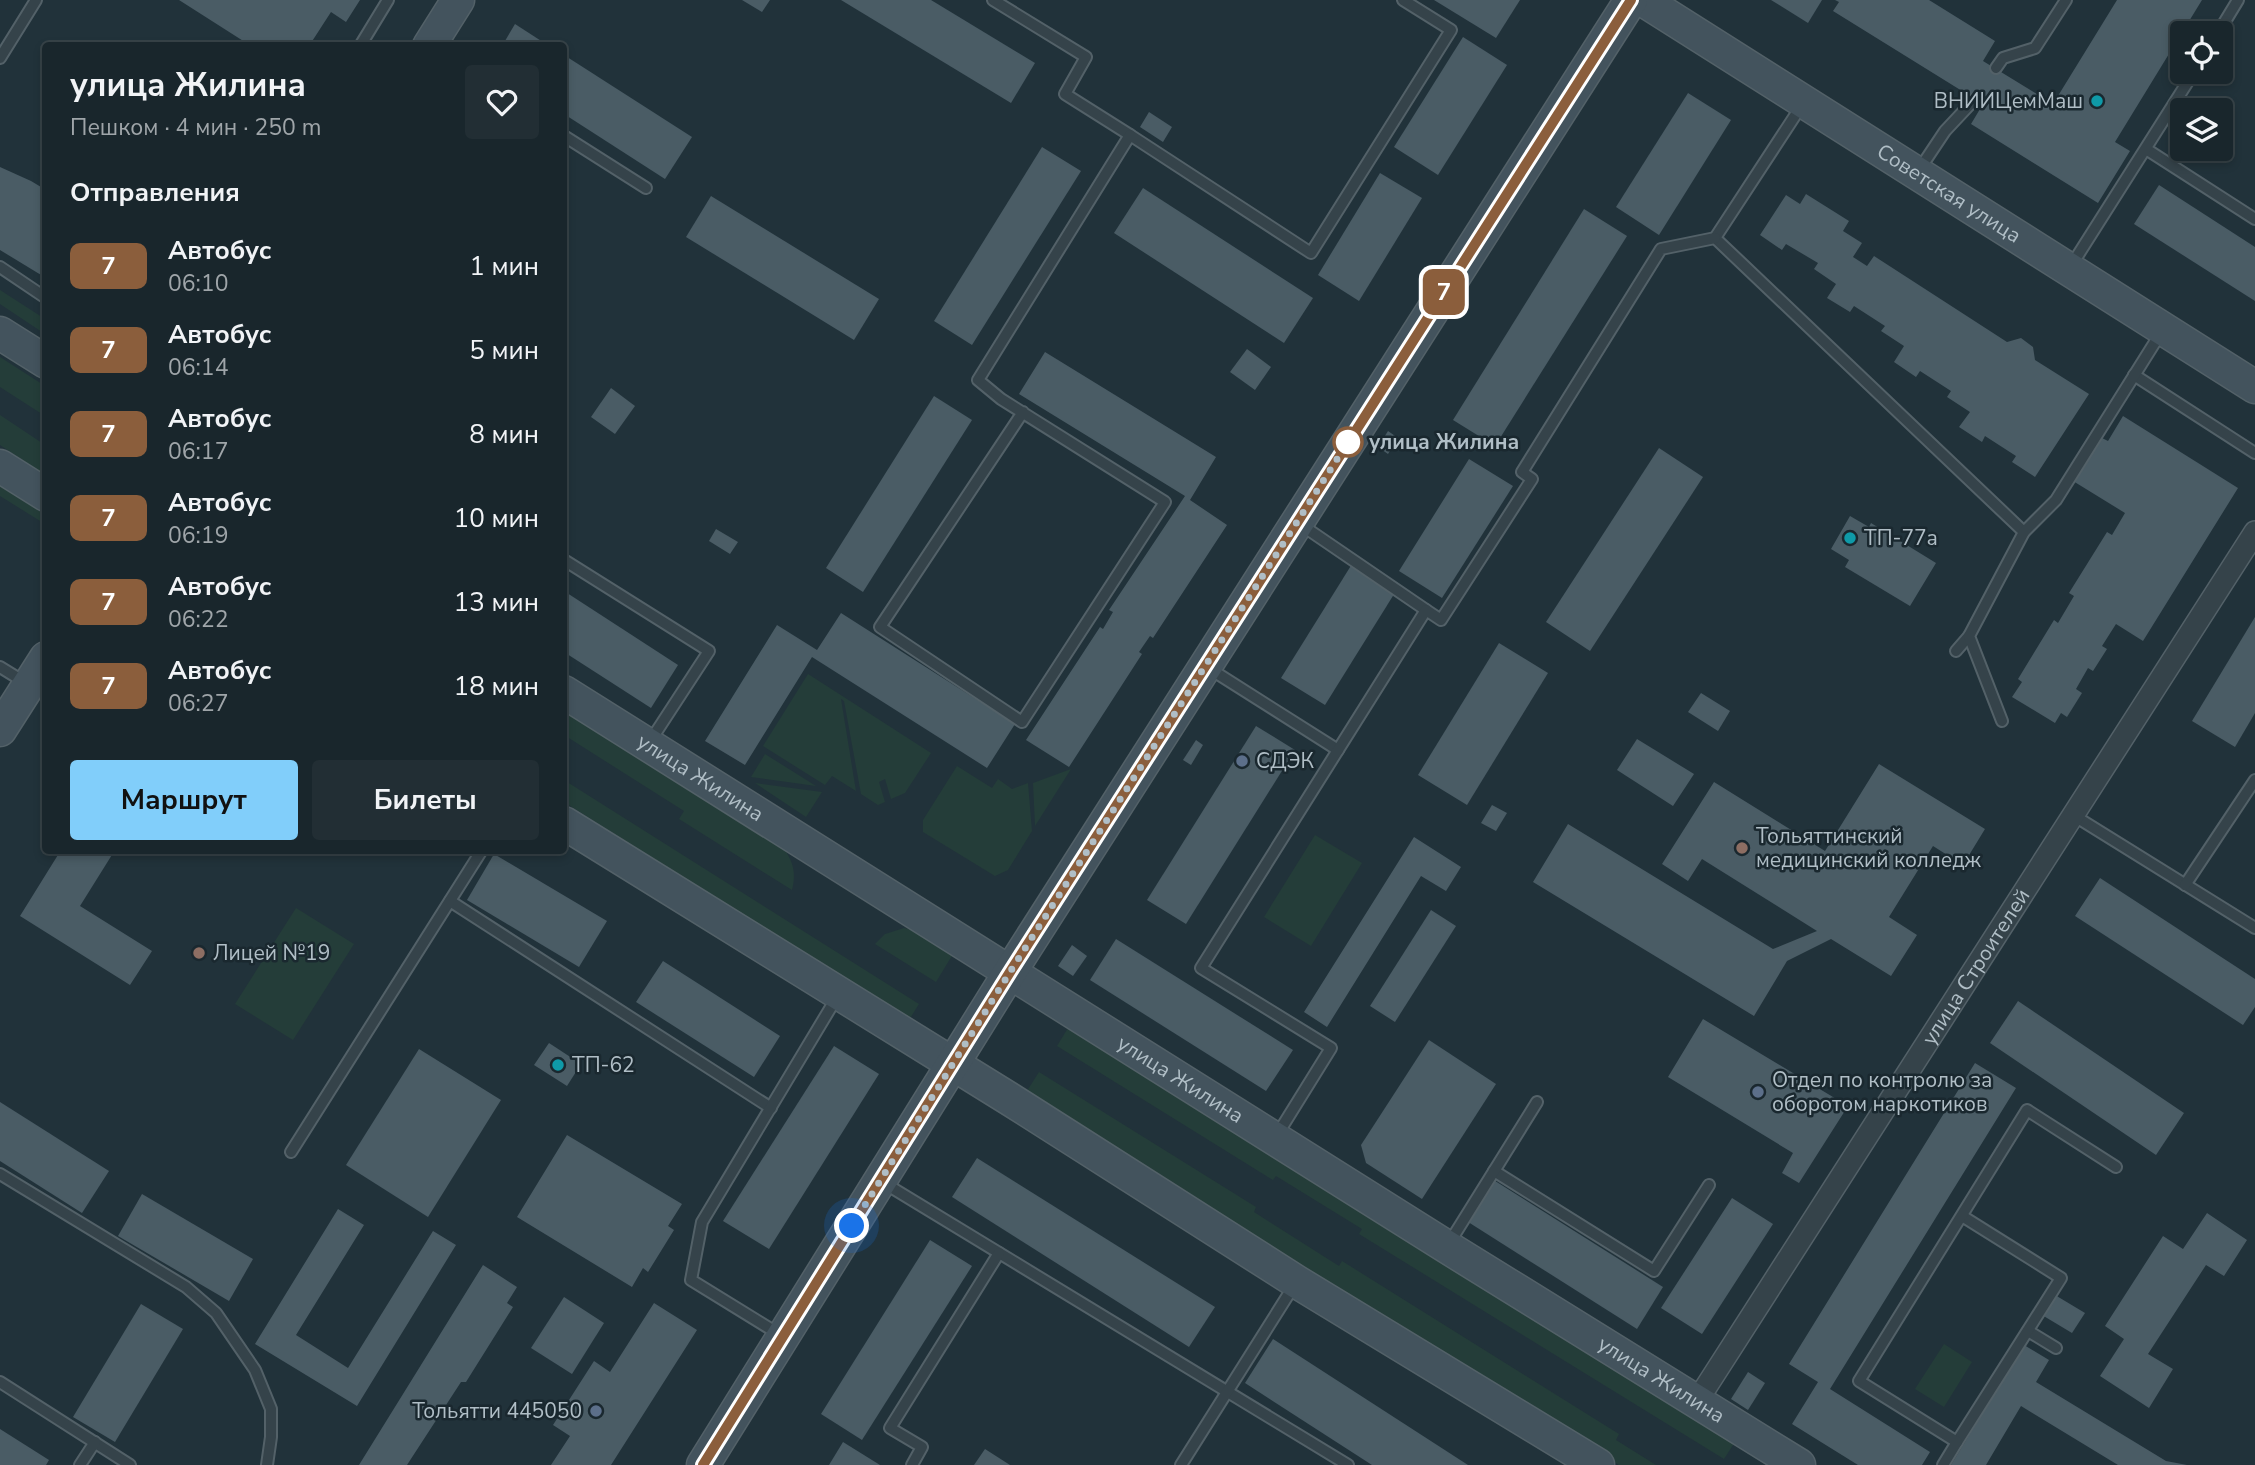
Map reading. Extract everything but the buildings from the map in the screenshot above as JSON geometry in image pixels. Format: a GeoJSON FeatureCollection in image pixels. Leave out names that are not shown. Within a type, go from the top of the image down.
{"type":"FeatureCollection","features":[{"type":"Feature","properties":{"kind":"main road"},"geometry":{"type":"LineString","coordinates":[[432,42],[458,0]]}},
{"type":"Feature","properties":{"kind":"main road"},"geometry":{"type":"LineString","coordinates":[[703,1465],[951,1065],[1631,0]]}},
{"type":"Feature","properties":{"kind":"main road","name":"Советская улица"},"geometry":{"type":"LineString","coordinates":[[1643,0],[2255,387]]}},
{"type":"Feature","properties":{"kind":"main road"},"geometry":{"type":"LineString","coordinates":[[0,333],[42,359]]}},
{"type":"Feature","properties":{"kind":"main road"},"geometry":{"type":"LineString","coordinates":[[0,466],[42,492]]}},
{"type":"Feature","properties":{"kind":"main road"},"geometry":{"type":"LineString","coordinates":[[0,730],[42,664]]}},
{"type":"Feature","properties":{"kind":"main road","name":"улица Жилина"},"geometry":{"type":"LineString","coordinates":[[567,694],[1799,1465]]}},
{"type":"Feature","properties":{"kind":"main road"},"geometry":{"type":"LineString","coordinates":[[567,825],[1297,1282],[1598,1465]]}},
{"type":"Feature","properties":{"kind":"street","name":"улица Строителей"},"geometry":{"type":"LineString","coordinates":[[1697,1401],[2255,532]]}},
{"type":"Feature","properties":{"kind":"lane"},"geometry":{"type":"LineString","coordinates":[[0,58],[37,0]]}},
{"type":"Feature","properties":{"kind":"lane"},"geometry":{"type":"LineString","coordinates":[[362,42],[388,0]]}},
{"type":"Feature","properties":{"kind":"lane"},"geometry":{"type":"LineString","coordinates":[[993,0],[1086,57],[1065,94],[1311,253],[1451,30],[1403,0]]}},
{"type":"Feature","properties":{"kind":"lane"},"geometry":{"type":"LineString","coordinates":[[1996,68],[2003,58],[2035,48],[2066,0]]}},
{"type":"Feature","properties":{"kind":"lane"},"geometry":{"type":"LineString","coordinates":[[2225,21],[2238,0]]}},
{"type":"Feature","properties":{"kind":"lane"},"geometry":{"type":"LineString","coordinates":[[2070,268],[2187,84]]}},
{"type":"Feature","properties":{"kind":"lane"},"geometry":{"type":"LineString","coordinates":[[1918,173],[1945,131],[1975,99]]}},
{"type":"Feature","properties":{"kind":"lane"},"geometry":{"type":"LineString","coordinates":[[1297,522],[1441,620],[1532,480],[1522,472],[1661,249],[1715,238],[1804,102]]}},
{"type":"Feature","properties":{"kind":"lane"},"geometry":{"type":"LineString","coordinates":[[1023,412],[880,627],[1023,722],[1165,502],[1023,412],[1001,399],[978,380],[1130,135]]}},
{"type":"Feature","properties":{"kind":"lane"},"geometry":{"type":"LineString","coordinates":[[567,138],[646,188]]}},
{"type":"Feature","properties":{"kind":"lane"},"geometry":{"type":"LineString","coordinates":[[2146,149],[2255,219]]}},
{"type":"Feature","properties":{"kind":"lane"},"geometry":{"type":"LineString","coordinates":[[1715,238],[2024,532]]}},
{"type":"Feature","properties":{"kind":"lane"},"geometry":{"type":"LineString","coordinates":[[0,267],[42,295]]}},
{"type":"Feature","properties":{"kind":"lane"},"geometry":{"type":"LineString","coordinates":[[1956,651],[1969,636],[2024,532],[2056,500],[2163,329]]}},
{"type":"Feature","properties":{"kind":"lane"},"geometry":{"type":"LineString","coordinates":[[2134,375],[2255,453]]}},
{"type":"Feature","properties":{"kind":"lane"},"geometry":{"type":"LineString","coordinates":[[567,562],[709,651],[647,745]]}},
{"type":"Feature","properties":{"kind":"lane"},"geometry":{"type":"LineString","coordinates":[[1276,1138],[1331,1048],[1201,968],[1426,610]]}},
{"type":"Feature","properties":{"kind":"lane"},"geometry":{"type":"LineString","coordinates":[[1969,636],[2002,721]]}},
{"type":"Feature","properties":{"kind":"lane"},"geometry":{"type":"LineString","coordinates":[[1205,666],[1338,750]]}},
{"type":"Feature","properties":{"kind":"lane"},"geometry":{"type":"LineString","coordinates":[[0,667],[29,684]]}},
{"type":"Feature","properties":{"kind":"lane"},"geometry":{"type":"LineString","coordinates":[[2185,885],[2255,780]]}},
{"type":"Feature","properties":{"kind":"lane"},"geometry":{"type":"LineString","coordinates":[[2073,815],[2255,928]]}},
{"type":"Feature","properties":{"kind":"lane"},"geometry":{"type":"LineString","coordinates":[[291,1152],[479,854]]}},
{"type":"Feature","properties":{"kind":"lane"},"geometry":{"type":"LineString","coordinates":[[450,901],[771,1108]]}},
{"type":"Feature","properties":{"kind":"lane"},"geometry":{"type":"LineString","coordinates":[[784,1338],[691,1280],[702,1222],[839,994]]}},
{"type":"Feature","properties":{"kind":"lane"},"geometry":{"type":"LineString","coordinates":[[1447,1247],[1537,1102]]}},
{"type":"Feature","properties":{"kind":"lane"},"geometry":{"type":"LineString","coordinates":[[1957,1442],[1859,1381],[2027,1110],[2116,1167]]}},
{"type":"Feature","properties":{"kind":"lane"},"geometry":{"type":"LineString","coordinates":[[1494,1171],[1654,1271],[1709,1185]]}},
{"type":"Feature","properties":{"kind":"lane"},"geometry":{"type":"LineString","coordinates":[[0,1174],[186,1287],[216,1313],[255,1370],[271,1409],[267,1465]]}},
{"type":"Feature","properties":{"kind":"lane"},"geometry":{"type":"LineString","coordinates":[[880,1181],[1348,1465]]}},
{"type":"Feature","properties":{"kind":"lane"},"geometry":{"type":"LineString","coordinates":[[1943,1465],[2061,1278],[1962,1216]]}},
{"type":"Feature","properties":{"kind":"lane"},"geometry":{"type":"LineString","coordinates":[[912,1465],[922,1447],[890,1428],[999,1253]]}},
{"type":"Feature","properties":{"kind":"lane"},"geometry":{"type":"LineString","coordinates":[[1181,1465],[1297,1282]]}},
{"type":"Feature","properties":{"kind":"lane"},"geometry":{"type":"LineString","coordinates":[[2028,1331],[2056,1348]]}},
{"type":"Feature","properties":{"kind":"lane"},"geometry":{"type":"LineString","coordinates":[[0,1382],[130,1465]]}},
{"type":"Feature","properties":{"kind":"lane"},"geometry":{"type":"LineString","coordinates":[[80,1465],[95,1442]]}},
{"type":"Feature","properties":{"kind":"green space"},"geometry":{"type":"Polygon","coordinates":[[[0,290],[42,317],[42,332],[0,304],[0,290]]]}},
{"type":"Feature","properties":{"kind":"green space"},"geometry":{"type":"Polygon","coordinates":[[[0,357],[42,384],[42,414],[0,387],[0,357]]]}},
{"type":"Feature","properties":{"kind":"green space"},"geometry":{"type":"Polygon","coordinates":[[[0,415],[42,443],[42,473],[0,445],[0,415]]]}},
{"type":"Feature","properties":{"kind":"green space"},"geometry":{"type":"Polygon","coordinates":[[[0,481],[42,508],[42,522],[0,496],[0,481]]]}},
{"type":"Feature","properties":{"kind":"green space"},"geometry":{"type":"Polygon","coordinates":[[[808,674],[931,753],[905,793],[891,799],[885,779],[879,782],[885,802],[878,805],[861,794],[844,701],[841,699],[856,791],[832,776],[825,785],[763,746],[808,674]]]}},
{"type":"Feature","properties":{"kind":"green space"},"geometry":{"type":"Polygon","coordinates":[[[567,712],[785,850],[793,869],[792,890],[679,819],[684,811],[567,737],[567,712]]]}},
{"type":"Feature","properties":{"kind":"green space"},"geometry":{"type":"Polygon","coordinates":[[[765,754],[816,786],[751,777],[765,754]]]}},
{"type":"Feature","properties":{"kind":"green space"},"geometry":{"type":"Polygon","coordinates":[[[957,766],[992,788],[998,779],[1012,789],[1028,783],[1032,831],[1008,870],[995,876],[923,832],[923,820],[957,766]]]}},
{"type":"Feature","properties":{"kind":"green space"},"geometry":{"type":"Polygon","coordinates":[[[1071,769],[1035,826],[1033,783],[1071,769]]]}},
{"type":"Feature","properties":{"kind":"green space"},"geometry":{"type":"Polygon","coordinates":[[[567,782],[919,1004],[909,1020],[567,804],[567,782]]]}},
{"type":"Feature","properties":{"kind":"green space"},"geometry":{"type":"Polygon","coordinates":[[[755,783],[822,792],[806,817],[755,783]]]}},
{"type":"Feature","properties":{"kind":"green space"},"geometry":{"type":"Polygon","coordinates":[[[1315,835],[1362,863],[1311,946],[1264,917],[1315,835]]]}},
{"type":"Feature","properties":{"kind":"green space"},"geometry":{"type":"Polygon","coordinates":[[[296,908],[354,944],[293,1040],[235,1004],[296,908]]]}},
{"type":"Feature","properties":{"kind":"green space"},"geometry":{"type":"Polygon","coordinates":[[[904,928],[913,930],[953,954],[936,982],[875,944],[885,934],[904,928]]]}},
{"type":"Feature","properties":{"kind":"green space"},"geometry":{"type":"Polygon","coordinates":[[[1068,1028],[1735,1442],[1724,1459],[1359,1234],[1362,1229],[1276,1176],[1273,1180],[1057,1046],[1068,1028]]]}},
{"type":"Feature","properties":{"kind":"green space"},"geometry":{"type":"Polygon","coordinates":[[[1039,1072],[1256,1207],[1254,1212],[1339,1266],[1342,1261],[1619,1434],[1616,1440],[1656,1465],[1619,1465],[1025,1094],[1039,1072]]]}},
{"type":"Feature","properties":{"kind":"green space"},"geometry":{"type":"Polygon","coordinates":[[[1944,1344],[1972,1362],[1944,1407],[1915,1389],[1944,1344]]]}},
{"type":"Feature","properties":{"kind":"bus line","name":"7"},"geometry":{"type":"LineString","coordinates":[[703,1465],[951,1065],[1631,0]]}},
{"type":"Feature","properties":{"kind":"place","name":"ВНИИЦемМаш"},"geometry":{"type":"Point","coordinates":[2097,101]}},
{"type":"Feature","properties":{"kind":"place","name":"улица Жилина"},"geometry":{"type":"Point","coordinates":[1348,442]}},
{"type":"Feature","properties":{"kind":"place","name":"ТП-77а"},"geometry":{"type":"Point","coordinates":[1850,538]}},
{"type":"Feature","properties":{"kind":"place","name":"СДЭК"},"geometry":{"type":"Point","coordinates":[1242,761]}},
{"type":"Feature","properties":{"kind":"place","name":"Тольяттинский медицинский колледж"},"geometry":{"type":"Point","coordinates":[1742,848]}},
{"type":"Feature","properties":{"kind":"place","name":"Лицей №19"},"geometry":{"type":"Point","coordinates":[199,953]}},
{"type":"Feature","properties":{"kind":"place","name":"ТП-62"},"geometry":{"type":"Point","coordinates":[558,1065]}},
{"type":"Feature","properties":{"kind":"place","name":"Отдел по контролю за оборотом наркотиков"},"geometry":{"type":"Point","coordinates":[1758,1092]}},
{"type":"Feature","properties":{"kind":"place","name":"Тольятти 445050"},"geometry":{"type":"Point","coordinates":[596,1411]}},
{"type":"Feature","properties":{"kind":"route"},"geometry":{"type":"LineString","coordinates":[[852,1226],[1010,972],[1355,431],[1348,442]]}}]}
